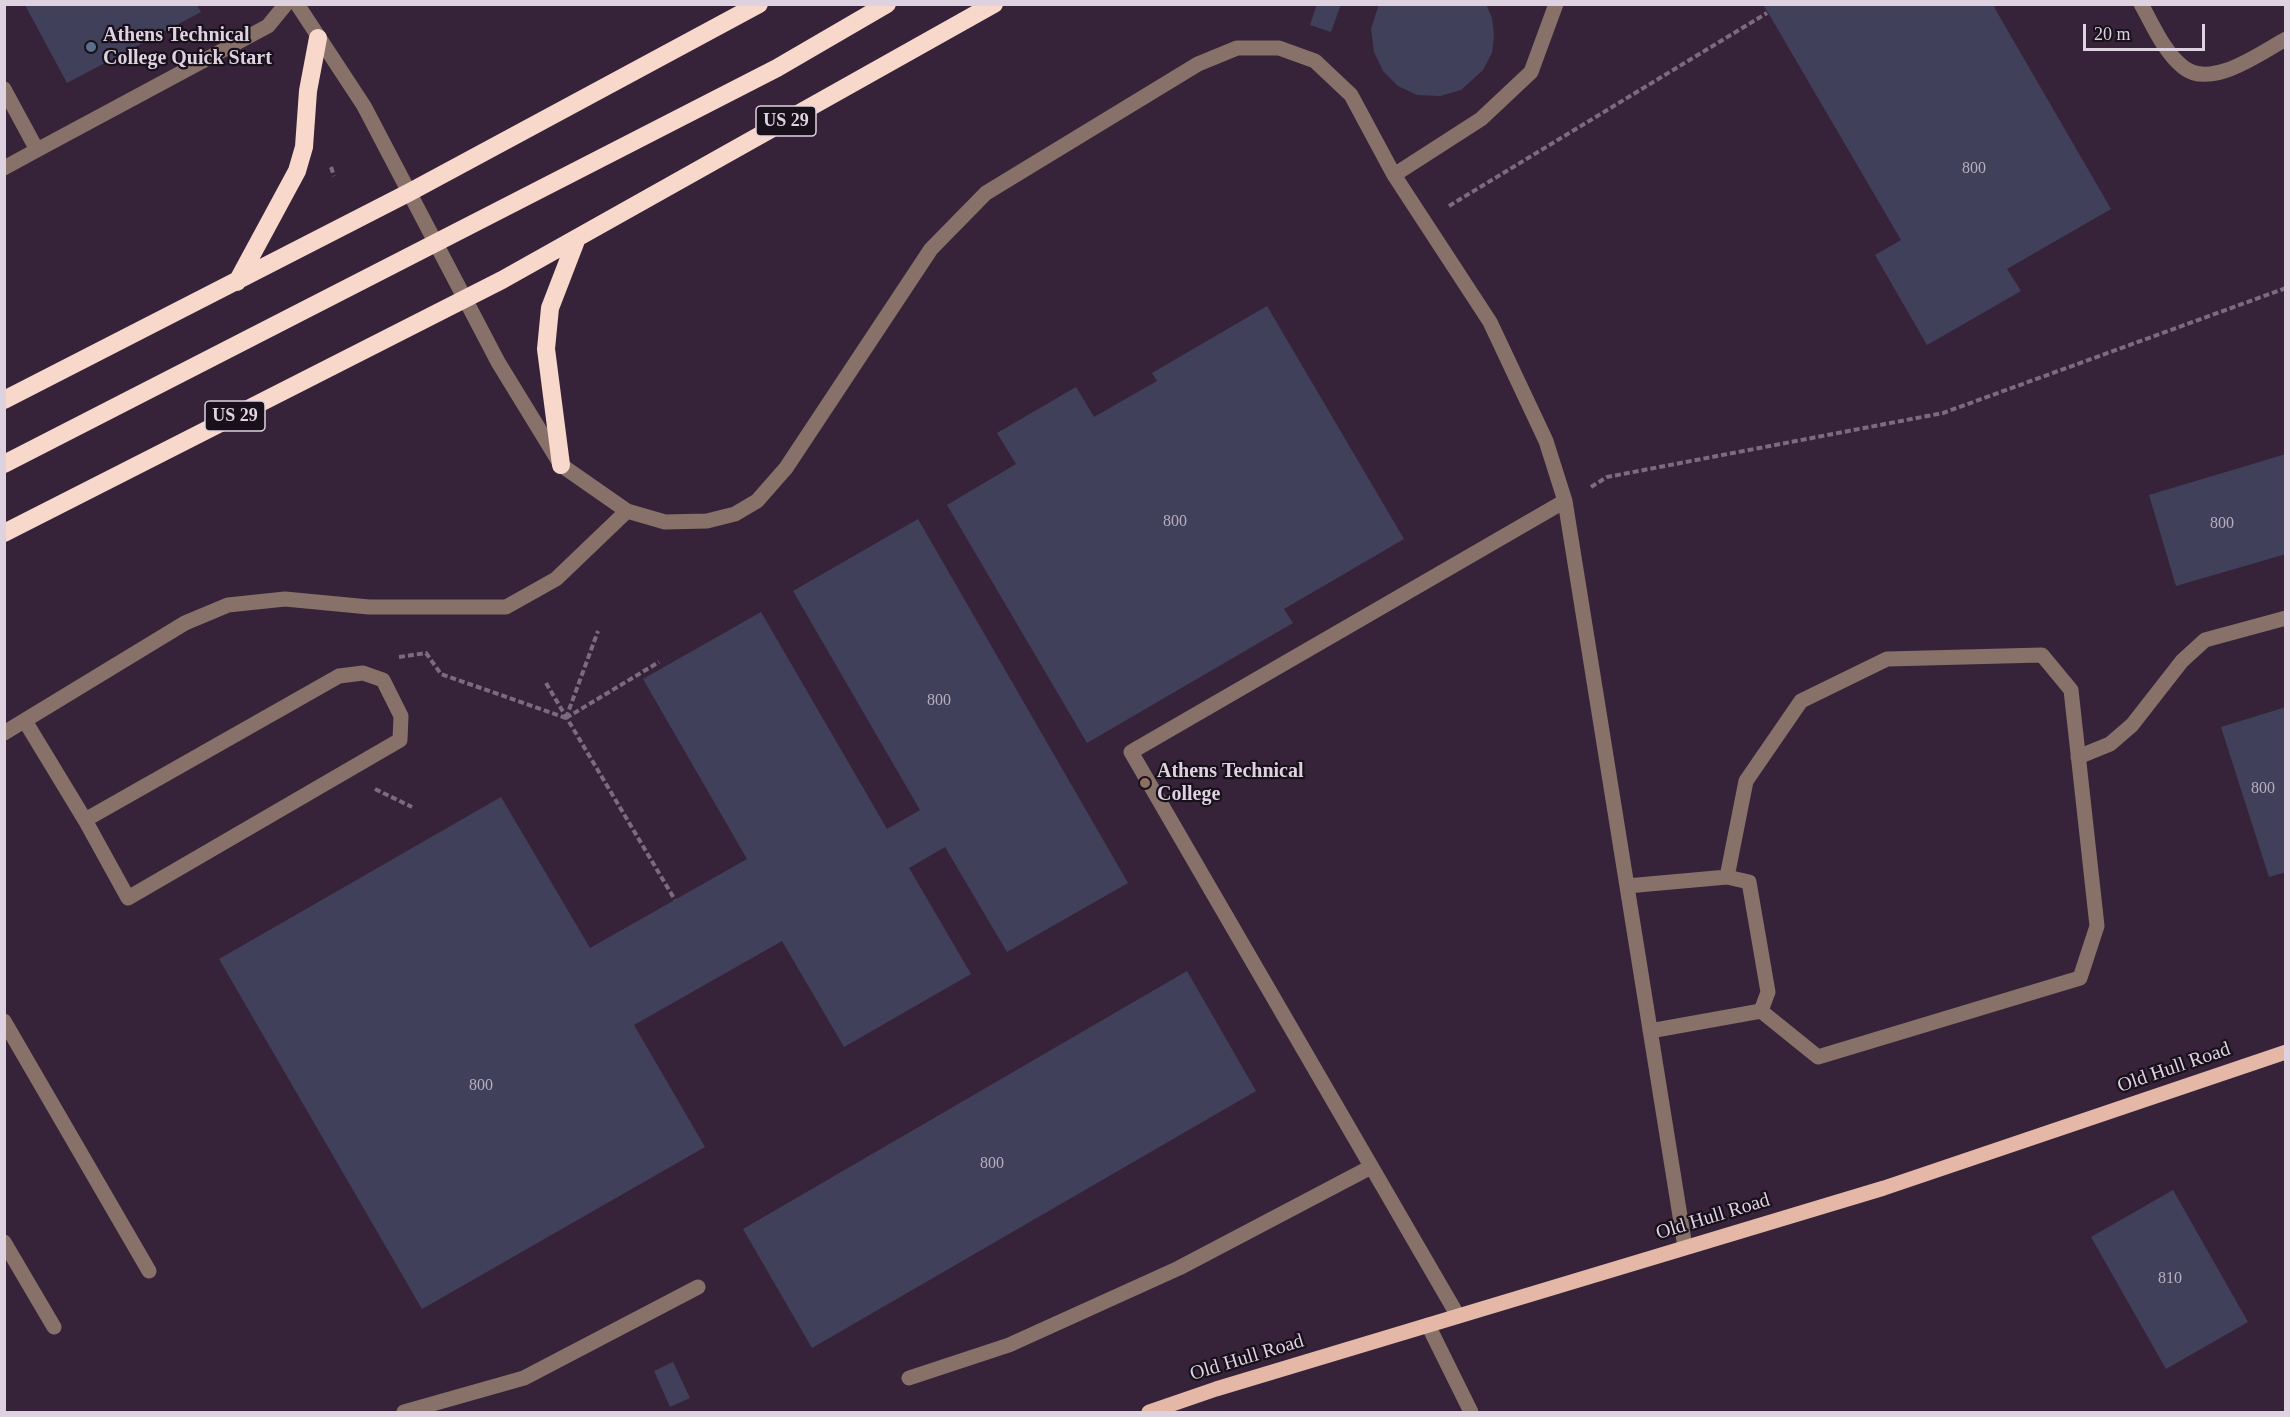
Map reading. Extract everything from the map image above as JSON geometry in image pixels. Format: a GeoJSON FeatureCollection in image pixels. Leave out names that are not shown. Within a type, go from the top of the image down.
{"type":"FeatureCollection","features":[{"type":"Feature","properties":{"kind":"highway"},"geometry":{"type":"LineString","coordinates":[[4,400],[410,192],[759,4]]}},
{"type":"Feature","properties":{"kind":"highway"},"geometry":{"type":"LineString","coordinates":[[4,464],[777,68],[887,4]]}},
{"type":"Feature","properties":{"kind":"highway","name":"US 29"},"geometry":{"type":"LineString","coordinates":[[4,532],[465,298],[577,238],[994,4]]}},
{"type":"Feature","properties":{"kind":"highway"},"geometry":{"type":"LineString","coordinates":[[237,282],[297,171],[304,147],[308,91],[318,38]]}},
{"type":"Feature","properties":{"kind":"highway"},"geometry":{"type":"LineString","coordinates":[[561,465],[549,384],[547,340],[550,308],[577,238]]}},
{"type":"Feature","properties":{"kind":"main road","name":"Old Hull Road"},"geometry":{"type":"LineString","coordinates":[[1149,1413],[1216,1389],[1884,1188],[2286,1052]]}},
{"type":"Feature","properties":{"kind":"lane"},"geometry":{"type":"LineString","coordinates":[[4,168],[268,26],[286,4]]}},
{"type":"Feature","properties":{"kind":"lane"},"geometry":{"type":"LineString","coordinates":[[297,4],[364,106],[525,408],[561,465],[627,511],[665,522],[707,520],[735,514],[757,501],[786,468],[931,249],[986,193],[1198,64],[1237,48],[1279,48],[1315,61],[1351,95],[1394,175],[1490,322],[1546,441],[1565,501],[1685,1247]]}},
{"type":"Feature","properties":{"kind":"lane"},"geometry":{"type":"LineString","coordinates":[[1394,175],[1481,119],[1531,72],[1556,4]]}},
{"type":"Feature","properties":{"kind":"lane"},"geometry":{"type":"LineString","coordinates":[[2141,4],[2167,48],[2184,68],[2206,76],[2242,64],[2286,39]]}},
{"type":"Feature","properties":{"kind":"lane"},"geometry":{"type":"LineString","coordinates":[[4,89],[37,150]]}},
{"type":"Feature","properties":{"kind":"lane"},"geometry":{"type":"LineString","coordinates":[[1458,1316],[1131,752],[1565,501]]}},
{"type":"Feature","properties":{"kind":"lane"},"geometry":{"type":"LineString","coordinates":[[4,733],[185,623],[228,605],[285,599],[369,607],[506,607],[556,579],[627,511]]}},
{"type":"Feature","properties":{"kind":"lane"},"geometry":{"type":"LineString","coordinates":[[2078,757],[2110,744],[2132,725],[2182,661],[2205,640],[2286,618]]}},
{"type":"Feature","properties":{"kind":"lane"},"geometry":{"type":"LineString","coordinates":[[1650,1030],[1761,1011],[1818,1057],[2080,978],[2097,926],[2071,690],[2042,656],[1887,659],[1801,701],[1746,781],[1727,877]]}},
{"type":"Feature","properties":{"kind":"lane"},"geometry":{"type":"LineString","coordinates":[[25,721],[128,897],[400,740],[401,716],[383,680],[356,672],[326,681],[85,820]]}},
{"type":"Feature","properties":{"kind":"lane"},"geometry":{"type":"LineString","coordinates":[[1627,886],[1727,877],[1749,882],[1768,993],[1761,1011]]}},
{"type":"Feature","properties":{"kind":"lane"},"geometry":{"type":"LineString","coordinates":[[4,1021],[149,1271]]}},
{"type":"Feature","properties":{"kind":"lane"},"geometry":{"type":"LineString","coordinates":[[909,1378],[1009,1345],[1179,1268],[1371,1167]]}},
{"type":"Feature","properties":{"kind":"lane"},"geometry":{"type":"LineString","coordinates":[[4,1242],[54,1327]]}},
{"type":"Feature","properties":{"kind":"lane"},"geometry":{"type":"LineString","coordinates":[[404,1413],[524,1378],[698,1287]]}},
{"type":"Feature","properties":{"kind":"lane"},"geometry":{"type":"LineString","coordinates":[[1428,1325],[1468,1412]]}},
{"type":"Feature","properties":{"kind":"path"},"geometry":{"type":"LineString","coordinates":[[1449,206],[1767,13]]}},
{"type":"Feature","properties":{"kind":"path"},"geometry":{"type":"LineString","coordinates":[[1565,501],[1607,477],[1943,413],[2286,288]]}},
{"type":"Feature","properties":{"kind":"path"},"geometry":{"type":"LineString","coordinates":[[566,718],[598,632]]}},
{"type":"Feature","properties":{"kind":"path"},"geometry":{"type":"LineString","coordinates":[[426,653],[441,674],[566,718]]}},
{"type":"Feature","properties":{"kind":"path"},"geometry":{"type":"LineString","coordinates":[[566,718],[659,662]]}},
{"type":"Feature","properties":{"kind":"path"},"geometry":{"type":"LineString","coordinates":[[546,683],[675,900]]}},
{"type":"Feature","properties":{"kind":"building"},"geometry":{"type":"Polygon","coordinates":[[[1317,4],[1341,4],[1331,32],[1310,25],[1317,4]]]}},
{"type":"Feature","properties":{"kind":"building"},"geometry":{"type":"Polygon","coordinates":[[[1379,4],[1486,4],[1492,18],[1494,35],[1492,53],[1483,70],[1461,90],[1440,96],[1417,95],[1398,86],[1383,71],[1374,52],[1371,29],[1379,4]]]}},
{"type":"Feature","properties":{"kind":"building"},"geometry":{"type":"Polygon","coordinates":[[[1763,4],[1999,4],[1994,7],[2111,209],[2007,269],[2021,291],[1927,345],[1875,255],[1901,240],[1763,4]]]}},
{"type":"Feature","properties":{"kind":"building","name":"Athens Technical College Quick Start"},"geometry":{"type":"Polygon","coordinates":[[[25,5],[197,5],[201,12],[67,83],[25,5]]]}},
{"type":"Feature","properties":{"kind":"building"},"geometry":{"type":"Polygon","coordinates":[[[1267,306],[1404,539],[1284,609],[1293,623],[1087,743],[947,505],[1016,464],[997,433],[1076,387],[1094,417],[1157,381],[1152,373],[1267,306]]]}},
{"type":"Feature","properties":{"kind":"building"},"geometry":{"type":"Polygon","coordinates":[[[2286,454],[2286,554],[2176,586],[2149,495],[2286,454]]]}},
{"type":"Feature","properties":{"kind":"building"},"geometry":{"type":"Polygon","coordinates":[[[918,519],[1128,883],[1007,952],[945,847],[909,868],[971,974],[844,1047],[782,941],[634,1025],[705,1147],[422,1309],[219,959],[501,797],[590,948],[747,859],[643,679],[761,612],[887,829],[920,810],[793,591],[918,519]]]}},
{"type":"Feature","properties":{"kind":"building"},"geometry":{"type":"Polygon","coordinates":[[[2286,707],[2286,872],[2269,877],[2221,727],[2286,707]]]}},
{"type":"Feature","properties":{"kind":"building"},"geometry":{"type":"Polygon","coordinates":[[[1187,971],[1256,1091],[812,1348],[743,1229],[1187,971]]]}},
{"type":"Feature","properties":{"kind":"building"},"geometry":{"type":"Polygon","coordinates":[[[2173,1190],[2248,1322],[2166,1369],[2091,1237],[2173,1190]]]}},
{"type":"Feature","properties":{"kind":"building"},"geometry":{"type":"Polygon","coordinates":[[[673,1362],[690,1398],[670,1407],[654,1371],[673,1362]]]}},
{"type":"Feature","properties":{"kind":"place","name":"Athens Technical College Quick Start"},"geometry":{"type":"Point","coordinates":[91,47]}},
{"type":"Feature","properties":{"kind":"place","name":"Athens Technical College"},"geometry":{"type":"Point","coordinates":[1145,783]}}]}
